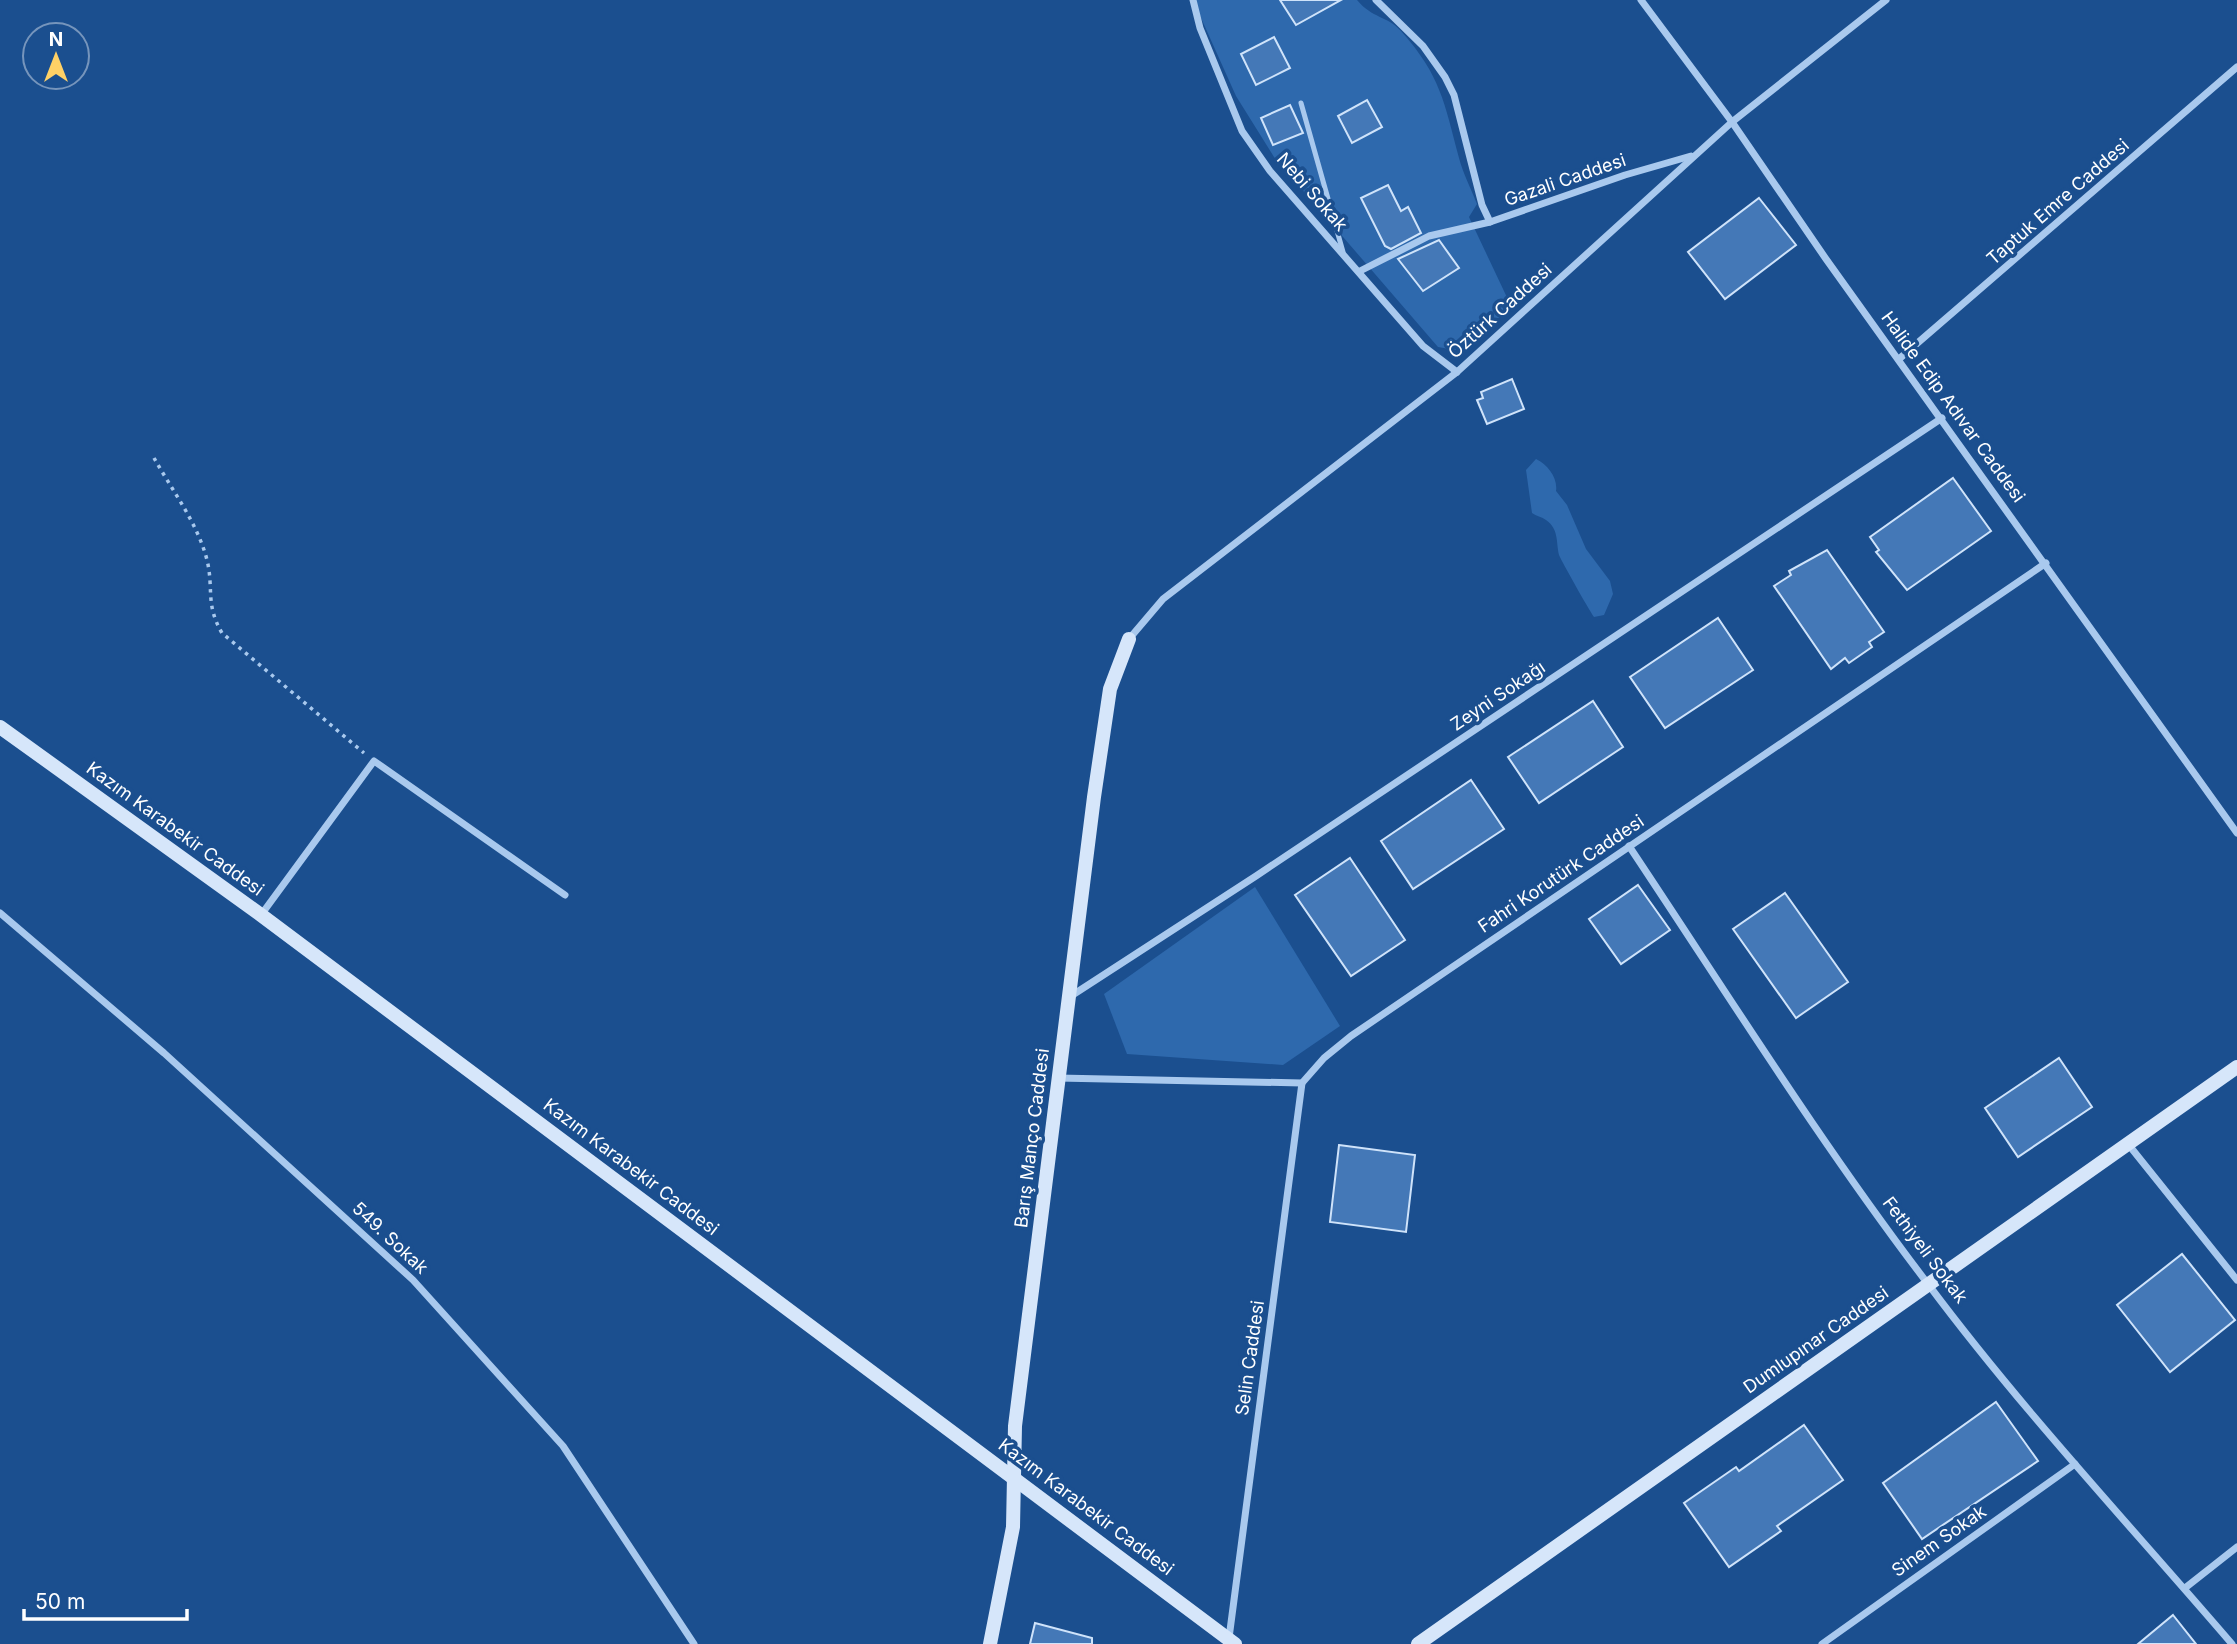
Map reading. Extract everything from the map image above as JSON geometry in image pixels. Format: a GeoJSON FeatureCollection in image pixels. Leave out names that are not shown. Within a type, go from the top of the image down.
{"type":"FeatureCollection","features":[{"type":"Feature","properties":{"kind":"street","name":"Nebi Sokak"},"geometry":{"type":"LineString","coordinates":[[1193,0],[1200,28],[1242,131],[1270,171],[1423,346],[1457,372]]}},
{"type":"Feature","properties":{"kind":"street","name":"Gazali Caddesi"},"geometry":{"type":"LineString","coordinates":[[1376,0],[1423,46],[1445,77],[1454,95],[1482,205],[1490,222],[1625,175],[1696,155]]}},
{"type":"Feature","properties":{"kind":"street","name":"Halide Edip Adıvar Caddesi"},"geometry":{"type":"LineString","coordinates":[[1641,0],[1732,122],[2237,833]]}},
{"type":"Feature","properties":{"kind":"street","name":"Öztürk Caddesi"},"geometry":{"type":"LineString","coordinates":[[1129,639],[1163,599],[1457,372],[1732,122],[1886,0]]}},
{"type":"Feature","properties":{"kind":"street","name":"Taptuk Emre Caddesi"},"geometry":{"type":"LineString","coordinates":[[1899,359],[2237,67]]}},
{"type":"Feature","properties":{"kind":"street"},"geometry":{"type":"LineString","coordinates":[[1360,271],[1429,236],[1490,222]]}},
{"type":"Feature","properties":{"kind":"street","name":"Zeyni Sokağı"},"geometry":{"type":"LineString","coordinates":[[1069,996],[1267,868],[1942,418]]}},
{"type":"Feature","properties":{"kind":"street","name":"Fahri Korutürk Caddesi"},"geometry":{"type":"LineString","coordinates":[[1302,1083],[1324,1058],[1351,1037],[2046,563]]}},
{"type":"Feature","properties":{"kind":"street","name":"Barış Manço Caddesi"},"geometry":{"type":"LineString","coordinates":[[990,1644],[1013,1527],[1015,1426],[1110,689],[1129,639]]}},
{"type":"Feature","properties":{"kind":"street","name":"Kazım Karabekir Caddesi"},"geometry":{"type":"LineString","coordinates":[[0,727],[261,915],[1232,1641]]}},
{"type":"Feature","properties":{"kind":"street"},"geometry":{"type":"LineString","coordinates":[[261,915],[374,761],[565,895]]}},
{"type":"Feature","properties":{"kind":"street","name":"Fethiyeli Sokak"},"geometry":{"type":"LineString","coordinates":[[1629,846],[1843,1166],[1928,1285],[2075,1464],[2232,1644]]}},
{"type":"Feature","properties":{"kind":"street","name":"549. Sokak"},"geometry":{"type":"LineString","coordinates":[[0,913],[164,1053],[413,1280],[563,1446],[694,1644]]}},
{"type":"Feature","properties":{"kind":"street","name":"Dumlupınar Caddesi"},"geometry":{"type":"LineString","coordinates":[[1418,1644],[2237,1067]]}},
{"type":"Feature","properties":{"kind":"street"},"geometry":{"type":"LineString","coordinates":[[1058,1078],[1302,1083]]}},
{"type":"Feature","properties":{"kind":"street","name":"Selin Caddesi"},"geometry":{"type":"LineString","coordinates":[[1232,1641],[1302,1083]]}},
{"type":"Feature","properties":{"kind":"street"},"geometry":{"type":"LineString","coordinates":[[2128,1144],[2237,1280]]}},
{"type":"Feature","properties":{"kind":"street","name":"Sinem Sokak"},"geometry":{"type":"LineString","coordinates":[[1822,1644],[2075,1464]]}},
{"type":"Feature","properties":{"kind":"street"},"geometry":{"type":"LineString","coordinates":[[2185,1588],[2237,1547]]}},
{"type":"Feature","properties":{"kind":"lane"},"geometry":{"type":"LineString","coordinates":[[1301,103],[1343,252]]}},
{"type":"Feature","properties":{"kind":"path"},"geometry":{"type":"LineString","coordinates":[[154,458],[195,530],[207,560],[212,615],[222,633],[374,761]]}},
{"type":"Feature","properties":{"kind":"shaded area"},"geometry":{"type":"Polygon","coordinates":[[[1193,0],[1357,0],[1401,31],[1425,62],[1439,90],[1461,164],[1477,204],[1469,217],[1512,308],[1455,350],[1438,347],[1274,157],[1236,96],[1193,0]]]}},
{"type":"Feature","properties":{"kind":"shaded area"},"geometry":{"type":"Polygon","coordinates":[[[1536,459],[1551,472],[1556,491],[1567,505],[1586,549],[1610,581],[1613,594],[1604,615],[1594,617],[1559,555],[1553,527],[1532,513],[1526,470],[1536,459]]]}},
{"type":"Feature","properties":{"kind":"shaded area"},"geometry":{"type":"Polygon","coordinates":[[[1255,887],[1340,1026],[1283,1065],[1127,1054],[1104,994],[1255,887]]]}},
{"type":"Feature","properties":{"kind":"building"},"geometry":{"type":"Polygon","coordinates":[[[1280,0],[1341,0],[1296,25],[1280,0]]]}},
{"type":"Feature","properties":{"kind":"building"},"geometry":{"type":"Polygon","coordinates":[[[1274,37],[1290,68],[1256,85],[1241,54],[1274,37]]]}},
{"type":"Feature","properties":{"kind":"building"},"geometry":{"type":"Polygon","coordinates":[[[1367,100],[1382,127],[1352,143],[1338,116],[1367,100]]]}},
{"type":"Feature","properties":{"kind":"building"},"geometry":{"type":"Polygon","coordinates":[[[1290,105],[1303,133],[1273,145],[1261,118],[1290,105]]]}},
{"type":"Feature","properties":{"kind":"building"},"geometry":{"type":"Polygon","coordinates":[[[1388,185],[1401,211],[1408,207],[1421,233],[1391,249],[1385,246],[1361,198],[1388,185]]]}},
{"type":"Feature","properties":{"kind":"building"},"geometry":{"type":"Polygon","coordinates":[[[1759,198],[1796,245],[1725,299],[1688,252],[1759,198]]]}},
{"type":"Feature","properties":{"kind":"building"},"geometry":{"type":"Polygon","coordinates":[[[1439,240],[1459,268],[1423,291],[1398,259],[1439,240]]]}},
{"type":"Feature","properties":{"kind":"building"},"geometry":{"type":"Polygon","coordinates":[[[1512,379],[1524,409],[1487,424],[1477,400],[1483,398],[1481,392],[1512,379]]]}},
{"type":"Feature","properties":{"kind":"building"},"geometry":{"type":"Polygon","coordinates":[[[1953,478],[1991,531],[1907,590],[1876,552],[1879,550],[1870,537],[1953,478]]]}},
{"type":"Feature","properties":{"kind":"building"},"geometry":{"type":"Polygon","coordinates":[[[1827,550],[1884,632],[1869,642],[1872,647],[1849,663],[1845,658],[1831,669],[1774,586],[1791,575],[1789,571],[1827,550]]]}},
{"type":"Feature","properties":{"kind":"building"},"geometry":{"type":"Polygon","coordinates":[[[1718,618],[1753,670],[1665,728],[1630,677],[1718,618]]]}},
{"type":"Feature","properties":{"kind":"building"},"geometry":{"type":"Polygon","coordinates":[[[1593,701],[1623,747],[1539,803],[1508,757],[1593,701]]]}},
{"type":"Feature","properties":{"kind":"building"},"geometry":{"type":"Polygon","coordinates":[[[1471,780],[1504,829],[1413,889],[1381,841],[1471,780]]]}},
{"type":"Feature","properties":{"kind":"building"},"geometry":{"type":"Polygon","coordinates":[[[1350,858],[1405,940],[1351,976],[1295,895],[1350,858]]]}},
{"type":"Feature","properties":{"kind":"building"},"geometry":{"type":"Polygon","coordinates":[[[1638,885],[1670,930],[1621,964],[1589,919],[1638,885]]]}},
{"type":"Feature","properties":{"kind":"building"},"geometry":{"type":"Polygon","coordinates":[[[1785,893],[1848,982],[1796,1018],[1733,929],[1785,893]]]}},
{"type":"Feature","properties":{"kind":"building"},"geometry":{"type":"Polygon","coordinates":[[[2059,1058],[2092,1107],[2018,1157],[1985,1108],[2059,1058]]]}},
{"type":"Feature","properties":{"kind":"building"},"geometry":{"type":"Polygon","coordinates":[[[1339,1145],[1415,1155],[1406,1232],[1330,1222],[1339,1145]]]}},
{"type":"Feature","properties":{"kind":"building"},"geometry":{"type":"Polygon","coordinates":[[[2182,1254],[2235,1320],[2170,1372],[2117,1305],[2182,1254]]]}},
{"type":"Feature","properties":{"kind":"building"},"geometry":{"type":"Polygon","coordinates":[[[1996,1402],[2038,1461],[1922,1539],[1883,1483],[1996,1402]]]}},
{"type":"Feature","properties":{"kind":"building"},"geometry":{"type":"Polygon","coordinates":[[[1804,1425],[1843,1480],[1777,1526],[1781,1531],[1729,1567],[1684,1503],[1736,1467],[1739,1471],[1804,1425]]]}},
{"type":"Feature","properties":{"kind":"building"},"geometry":{"type":"Polygon","coordinates":[[[2173,1615],[2196,1644],[2138,1644],[2173,1615]]]}},
{"type":"Feature","properties":{"kind":"building"},"geometry":{"type":"Polygon","coordinates":[[[1035,1623],[1092,1638],[1092,1644],[1030,1644],[1035,1623]]]}}]}
